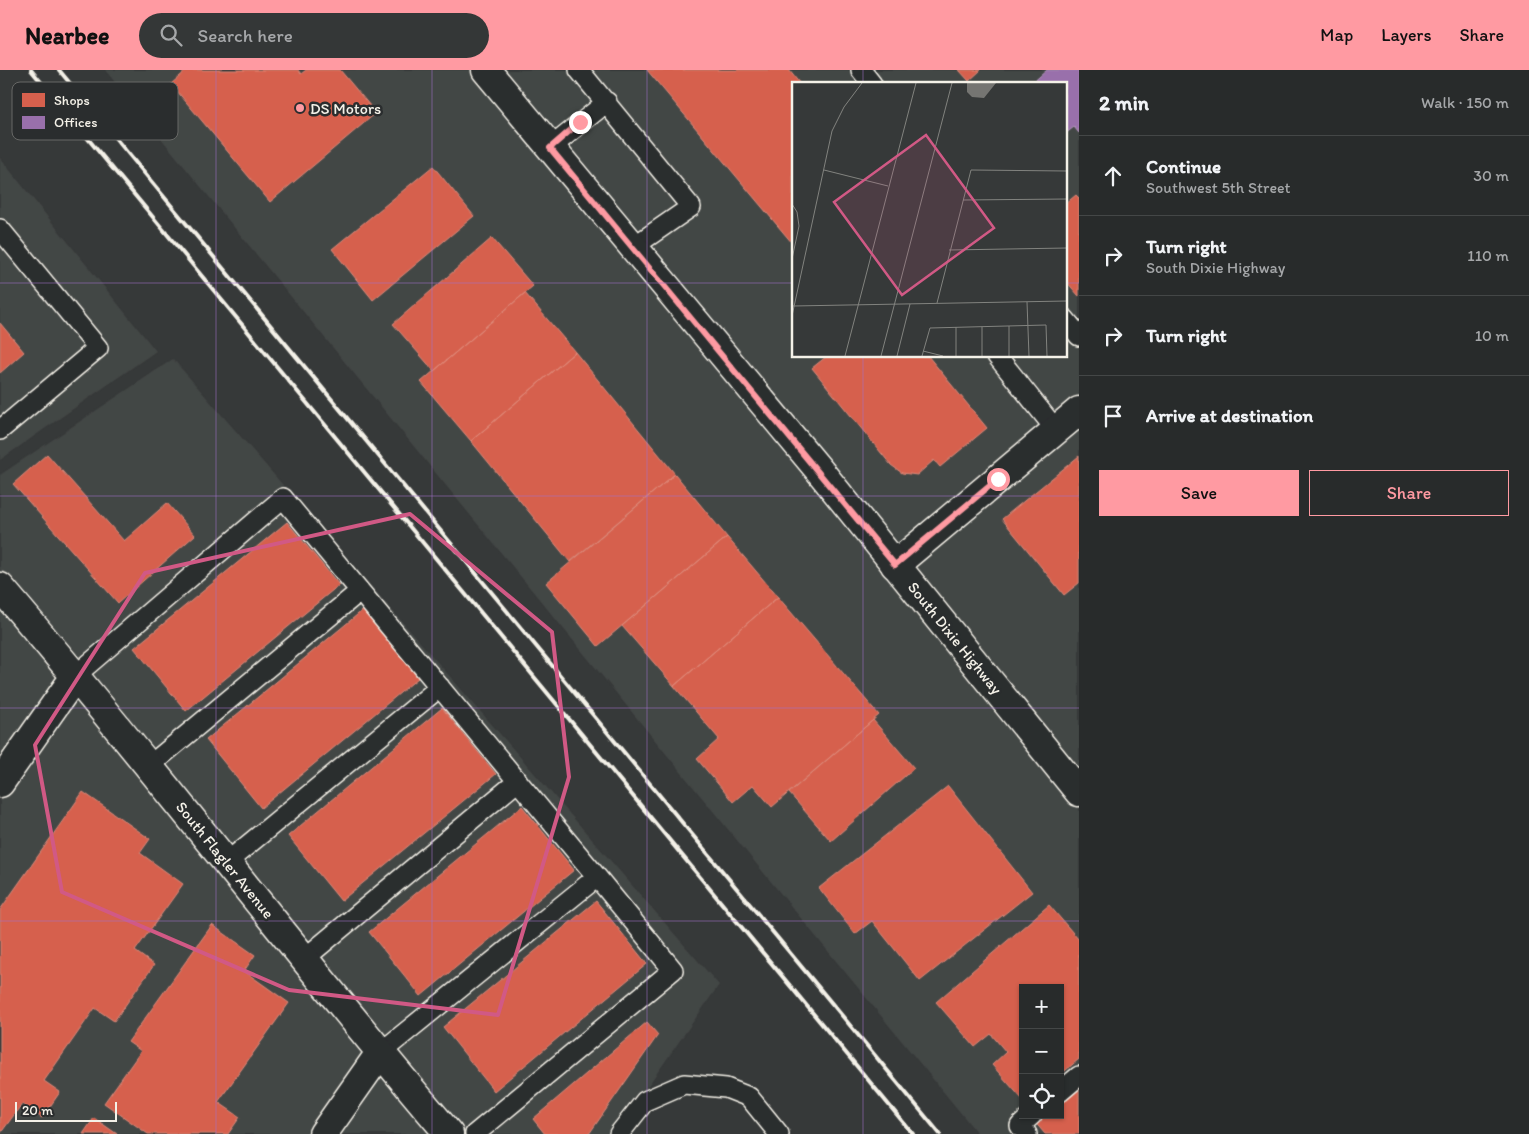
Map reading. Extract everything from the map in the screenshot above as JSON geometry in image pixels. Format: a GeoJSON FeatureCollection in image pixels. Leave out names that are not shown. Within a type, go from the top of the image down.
{"type":"FeatureCollection","features":[{"type":"Feature","properties":{"kind":"street","name":"South Dixie Highway"},"geometry":{"type":"LineString","coordinates":[[493,72],[550,148],[895,565],[1079,792]]}},
{"type":"Feature","properties":{"kind":"street"},"geometry":{"type":"LineString","coordinates":[[895,565],[1079,411]]}},
{"type":"Feature","properties":{"kind":"street","name":"South Flagler Avenue"},"geometry":{"type":"LineString","coordinates":[[0,587],[76,675],[380,1053],[449,1134]]}},
{"type":"Feature","properties":{"kind":"street"},"geometry":{"type":"LineString","coordinates":[[0,783],[76,675]]}},
{"type":"Feature","properties":{"kind":"street"},"geometry":{"type":"LineString","coordinates":[[322,1134],[380,1053]]}},
{"type":"Feature","properties":{"kind":"lane"},"geometry":{"type":"LineString","coordinates":[[579,70],[691,207],[633,247]]}},
{"type":"Feature","properties":{"kind":"lane"},"geometry":{"type":"LineString","coordinates":[[861,70],[870,82]]}},
{"type":"Feature","properties":{"kind":"lane"},"geometry":{"type":"LineString","coordinates":[[550,148],[607,102]]}},
{"type":"Feature","properties":{"kind":"lane"},"geometry":{"type":"LineString","coordinates":[[0,229],[98,348],[0,430]]}},
{"type":"Feature","properties":{"kind":"lane"},"geometry":{"type":"LineString","coordinates":[[1066,320],[1079,336]]}},
{"type":"Feature","properties":{"kind":"lane"},"geometry":{"type":"LineString","coordinates":[[999,358],[1056,430]]}},
{"type":"Feature","properties":{"kind":"lane"},"geometry":{"type":"LineString","coordinates":[[76,675],[283,498],[673,970],[475,1134]]}},
{"type":"Feature","properties":{"kind":"lane"},"geometry":{"type":"LineString","coordinates":[[149,766],[360,591]]}},
{"type":"Feature","properties":{"kind":"lane"},"geometry":{"type":"LineString","coordinates":[[227,862],[440,687]]}},
{"type":"Feature","properties":{"kind":"lane"},"geometry":{"type":"LineString","coordinates":[[304,959],[518,781]]}},
{"type":"Feature","properties":{"kind":"lane"},"geometry":{"type":"LineString","coordinates":[[380,1053],[597,877]]}},
{"type":"Feature","properties":{"kind":"lane"},"geometry":{"type":"LineString","coordinates":[[1064,1089],[1079,1076]]}},
{"type":"Feature","properties":{"kind":"lane"},"geometry":{"type":"LineString","coordinates":[[619,1134],[645,1102],[684,1084],[726,1088],[749,1097],[779,1134]]}},
{"type":"Feature","properties":{"kind":"lane"},"geometry":{"type":"LineString","coordinates":[[1027,1134],[1020,1126],[1028,1119]]}},
{"type":"Feature","properties":{"kind":"highlighted area"},"geometry":{"type":"Polygon","coordinates":[[[410,514],[552,632],[569,777],[498,1015],[289,990],[62,892],[35,745],[145,573],[410,514]]]}},
{"type":"Feature","properties":{"kind":"shaded area"},"geometry":{"type":"Polygon","coordinates":[[[105,70],[1079,70],[1079,1134],[978,1134],[162,140],[178,140],[178,82],[115,82],[105,70]]]}},
{"type":"Feature","properties":{"kind":"shaded area"},"geometry":{"type":"Polygon","coordinates":[[[0,158],[156,351],[0,460],[0,158]]]}},
{"type":"Feature","properties":{"kind":"shaded area"},"geometry":{"type":"Polygon","coordinates":[[[173,359],[719,985],[614,1134],[0,1134],[0,475],[173,359]]]}},
{"type":"Feature","properties":{"kind":"building: Shops"},"geometry":{"type":"Polygon","coordinates":[[[187,70],[298,70],[301,74],[306,70],[340,70],[376,113],[270,202],[178,92],[178,82],[173,82],[187,70]]]}},
{"type":"Feature","properties":{"kind":"building: Shops"},"geometry":{"type":"Polygon","coordinates":[[[647,70],[789,70],[798,82],[792,82],[792,243],[647,70]]]}},
{"type":"Feature","properties":{"kind":"building: Shops"},"geometry":{"type":"Polygon","coordinates":[[[959,70],[981,70],[969,81],[959,70]]]}},
{"type":"Feature","properties":{"kind":"building: Shops"},"geometry":{"type":"Polygon","coordinates":[[[433,166],[474,216],[373,300],[332,249],[433,166]]]}},
{"type":"Feature","properties":{"kind":"building: Shops"},"geometry":{"type":"Polygon","coordinates":[[[1076,195],[1079,198],[1079,296],[1066,281],[1066,203],[1076,195]]]}},
{"type":"Feature","properties":{"kind":"building: Shops"},"geometry":{"type":"Polygon","coordinates":[[[492,238],[533,286],[434,371],[393,324],[492,238]]]}},
{"type":"Feature","properties":{"kind":"building: Shops"},"geometry":{"type":"Polygon","coordinates":[[[525,293],[575,352],[471,441],[421,382],[525,293]]]}},
{"type":"Feature","properties":{"kind":"building: Shops"},"geometry":{"type":"Polygon","coordinates":[[[0,323],[24,352],[0,373],[0,323]]]}},
{"type":"Feature","properties":{"kind":"building: Shops"},"geometry":{"type":"Polygon","coordinates":[[[575,352],[675,474],[570,562],[471,441],[575,352]]]}},
{"type":"Feature","properties":{"kind":"building: Shops"},"geometry":{"type":"Polygon","coordinates":[[[824,358],[930,358],[987,428],[940,467],[934,460],[917,475],[902,473],[891,465],[812,368],[824,358]]]}},
{"type":"Feature","properties":{"kind":"building: Shops"},"geometry":{"type":"Polygon","coordinates":[[[47,454],[124,541],[167,503],[195,535],[118,603],[13,484],[47,454]]]}},
{"type":"Feature","properties":{"kind":"building: Shops"},"geometry":{"type":"Polygon","coordinates":[[[1079,456],[1079,583],[1064,595],[1002,519],[1079,456]]]}},
{"type":"Feature","properties":{"kind":"building: Shops"},"geometry":{"type":"Polygon","coordinates":[[[675,474],[727,537],[598,646],[546,583],[675,474]]]}},
{"type":"Feature","properties":{"kind":"building: Shops"},"geometry":{"type":"Polygon","coordinates":[[[287,522],[339,585],[186,711],[134,648],[287,522]]]}},
{"type":"Feature","properties":{"kind":"building: Shops"},"geometry":{"type":"Polygon","coordinates":[[[727,537],[778,597],[674,686],[622,626],[727,537]]]}},
{"type":"Feature","properties":{"kind":"building: Shops"},"geometry":{"type":"Polygon","coordinates":[[[778,597],[879,715],[772,807],[753,785],[733,802],[697,759],[719,739],[674,686],[778,597]]]}},
{"type":"Feature","properties":{"kind":"building: Shops"},"geometry":{"type":"Polygon","coordinates":[[[363,610],[418,678],[261,808],[206,740],[363,610]]]}},
{"type":"Feature","properties":{"kind":"building: Shops"},"geometry":{"type":"Polygon","coordinates":[[[442,708],[496,774],[341,901],[288,836],[442,708]]]}},
{"type":"Feature","properties":{"kind":"building: Shops"},"geometry":{"type":"Polygon","coordinates":[[[873,720],[914,768],[831,841],[789,793],[873,720]]]}},
{"type":"Feature","properties":{"kind":"building: Shops"},"geometry":{"type":"Polygon","coordinates":[[[948,786],[1032,892],[920,981],[872,921],[855,934],[819,888],[948,786]]]}},
{"type":"Feature","properties":{"kind":"building: Shops"},"geometry":{"type":"Polygon","coordinates":[[[83,792],[150,839],[140,853],[183,884],[135,951],[154,965],[114,1021],[95,1008],[44,1081],[60,1092],[42,1118],[22,1104],[0,1134],[0,910],[83,792]]]}},
{"type":"Feature","properties":{"kind":"building: Shops"},"geometry":{"type":"Polygon","coordinates":[[[522,806],[574,870],[421,996],[369,932],[522,806]]]}},
{"type":"Feature","properties":{"kind":"building: Shops"},"geometry":{"type":"Polygon","coordinates":[[[596,901],[647,964],[494,1091],[443,1027],[596,901]]]}},
{"type":"Feature","properties":{"kind":"building: Shops"},"geometry":{"type":"Polygon","coordinates":[[[1049,905],[1079,940],[1079,1059],[1064,1072],[1064,984],[1019,984],[1019,1095],[992,1065],[1006,1052],[991,1034],[975,1047],[936,1002],[1049,905]]]}},
{"type":"Feature","properties":{"kind":"building: Shops"},"geometry":{"type":"Polygon","coordinates":[[[212,925],[255,955],[244,971],[289,1003],[218,1102],[240,1117],[228,1134],[148,1134],[104,1103],[141,1051],[128,1042],[212,925]]]}},
{"type":"Feature","properties":{"kind":"building: Shops"},"geometry":{"type":"Polygon","coordinates":[[[647,1022],[658,1035],[589,1134],[545,1134],[533,1119],[647,1022]]]}},
{"type":"Feature","properties":{"kind":"building: Shops"},"geometry":{"type":"Polygon","coordinates":[[[1079,1082],[1079,1134],[1045,1134],[1033,1120],[1064,1119],[1064,1095],[1079,1082]]]}},
{"type":"Feature","properties":{"kind":"building: Shops"},"geometry":{"type":"Polygon","coordinates":[[[94,1118],[117,1134],[83,1134],[94,1118]]]}},
{"type":"Feature","properties":{"kind":"building: Offices"},"geometry":{"type":"Polygon","coordinates":[[[1047,70],[1079,70],[1079,133],[1074,127],[1066,133],[1066,82],[1033,82],[1047,70]]]}},
{"type":"Feature","properties":{"kind":"railway"},"geometry":{"type":"LineString","coordinates":[[31,70],[41,82]]}},
{"type":"Feature","properties":{"kind":"railway"},"geometry":{"type":"LineString","coordinates":[[59,70],[69,82]]}},
{"type":"Feature","properties":{"kind":"railway"},"geometry":{"type":"LineString","coordinates":[[89,140],[913,1134]]}},
{"type":"Feature","properties":{"kind":"railway"},"geometry":{"type":"LineString","coordinates":[[117,140],[940,1134]]}},
{"type":"Feature","properties":{"kind":"place","name":"DS Motors"},"geometry":{"type":"Point","coordinates":[300,108]}},
{"type":"Feature","properties":{"kind":"route"},"geometry":{"type":"LineString","coordinates":[[580,122],[550,148],[895,565],[998,479]]}}]}
